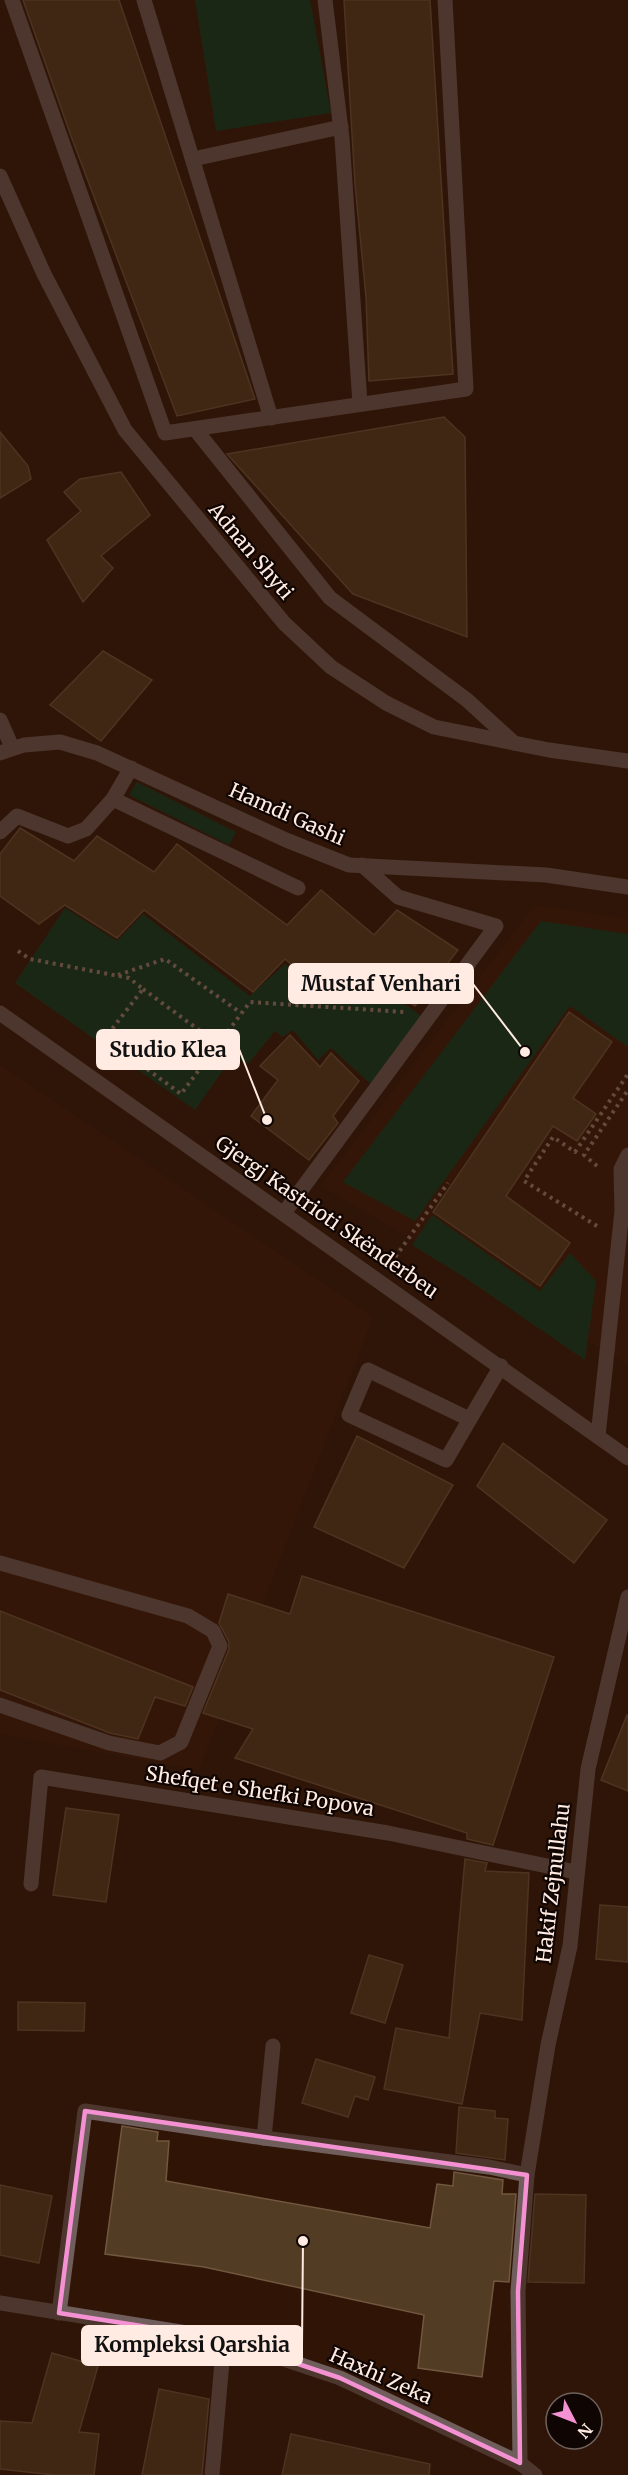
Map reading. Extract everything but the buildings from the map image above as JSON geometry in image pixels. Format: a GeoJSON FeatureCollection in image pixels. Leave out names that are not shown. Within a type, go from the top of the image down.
{"type":"FeatureCollection","features":[{"type":"Feature","properties":{"kind":"street"},"geometry":{"type":"LineString","coordinates":[[12,0],[165,433],[466,389],[445,0]]}},
{"type":"Feature","properties":{"kind":"street"},"geometry":{"type":"LineString","coordinates":[[144,0],[272,418]]}},
{"type":"Feature","properties":{"kind":"street"},"geometry":{"type":"LineString","coordinates":[[325,0],[341,127],[360,404]]}},
{"type":"Feature","properties":{"kind":"street"},"geometry":{"type":"LineString","coordinates":[[193,159],[341,127]]}},
{"type":"Feature","properties":{"kind":"street","name":"Adnan Shyti"},"geometry":{"type":"LineString","coordinates":[[0,176],[44,274],[125,430],[284,623],[331,667],[386,704],[434,727],[514,743],[628,761]]}},
{"type":"Feature","properties":{"kind":"street"},"geometry":{"type":"LineString","coordinates":[[195,429],[330,598],[467,700],[514,743]]}},
{"type":"Feature","properties":{"kind":"street","name":"Hamdi Gashi"},"geometry":{"type":"LineString","coordinates":[[0,720],[6,750],[60,742],[97,753],[286,840],[349,865],[546,875],[628,887]]}},
{"type":"Feature","properties":{"kind":"street"},"geometry":{"type":"LineString","coordinates":[[0,832],[17,816],[68,836],[86,829],[113,799],[131,768]]}},
{"type":"Feature","properties":{"kind":"street"},"geometry":{"type":"LineString","coordinates":[[113,799],[298,888]]}},
{"type":"Feature","properties":{"kind":"street"},"geometry":{"type":"LineString","coordinates":[[284,1213],[496,926],[398,897],[362,865]]}},
{"type":"Feature","properties":{"kind":"street","name":"Gjergj Kastrioti Skënderbeu"},"geometry":{"type":"LineString","coordinates":[[0,1013],[628,1458]]}},
{"type":"Feature","properties":{"kind":"street"},"geometry":{"type":"LineString","coordinates":[[598,1436],[622,1211],[621,1169],[628,1155]]}},
{"type":"Feature","properties":{"kind":"street"},"geometry":{"type":"LineString","coordinates":[[469,1419],[368,1370],[349,1415],[446,1460],[501,1366]]}},
{"type":"Feature","properties":{"kind":"street"},"geometry":{"type":"LineString","coordinates":[[0,1563],[188,1616],[213,1631],[220,1646],[181,1742],[160,1753],[109,1743],[0,1705]]}},
{"type":"Feature","properties":{"kind":"street","name":"Hakif Zejnullahu"},"geometry":{"type":"LineString","coordinates":[[520,2463],[518,2291],[527,2175],[548,2045],[570,1946],[588,1769],[628,1597]]}},
{"type":"Feature","properties":{"kind":"street","name":"Shefqet e Shefki Popova"},"geometry":{"type":"LineString","coordinates":[[30,1884],[41,1777],[388,1833],[576,1872]]}},
{"type":"Feature","properties":{"kind":"street"},"geometry":{"type":"LineString","coordinates":[[264,2138],[273,2046]]}},
{"type":"Feature","properties":{"kind":"street"},"geometry":{"type":"LineString","coordinates":[[59,2313],[85,2111],[264,2138],[489,2167],[527,2175]]}},
{"type":"Feature","properties":{"kind":"street","name":"Haxhi Zeka"},"geometry":{"type":"LineString","coordinates":[[0,2304],[224,2339],[340,2378],[520,2463],[535,2475]]}},
{"type":"Feature","properties":{"kind":"street"},"geometry":{"type":"LineString","coordinates":[[212,2475],[224,2339]]}},
{"type":"Feature","properties":{"kind":"path"},"geometry":{"type":"LineString","coordinates":[[18,951],[30,959],[129,978],[218,1044]]}},
{"type":"Feature","properties":{"kind":"path"},"geometry":{"type":"LineString","coordinates":[[116,976],[165,959],[241,1013]]}},
{"type":"Feature","properties":{"kind":"path"},"geometry":{"type":"LineString","coordinates":[[143,989],[105,1038],[181,1094],[250,1002],[431,1014]]}},
{"type":"Feature","properties":{"kind":"path"},"geometry":{"type":"LineString","coordinates":[[599,1227],[524,1181],[552,1137],[575,1152],[628,1074]]}},
{"type":"Feature","properties":{"kind":"path"},"geometry":{"type":"LineString","coordinates":[[378,1279],[448,1183]]}},
{"type":"Feature","properties":{"kind":"highlighted area"},"geometry":{"type":"Polygon","coordinates":[[[85,2111],[527,2175],[518,2291],[520,2463],[340,2378],[224,2339],[59,2313],[85,2111]]]}},
{"type":"Feature","properties":{"kind":"shaded area"},"geometry":{"type":"Polygon","coordinates":[[[535,905],[628,919],[628,1364],[321,1186],[535,905]]]}},
{"type":"Feature","properties":{"kind":"shaded area"},"geometry":{"type":"Polygon","coordinates":[[[0,1065],[373,1317],[199,1770],[0,1734],[0,1065]]]}},
{"type":"Feature","properties":{"kind":"green space"},"geometry":{"type":"Polygon","coordinates":[[[195,0],[310,0],[331,113],[216,131],[195,0]]]}},
{"type":"Feature","properties":{"kind":"green space"},"geometry":{"type":"Polygon","coordinates":[[[137,782],[236,832],[229,845],[129,795],[137,782]]]}},
{"type":"Feature","properties":{"kind":"green space"},"geometry":{"type":"Polygon","coordinates":[[[65,908],[117,941],[143,914],[250,996],[285,964],[333,1005],[369,977],[425,1019],[374,1087],[331,1048],[318,1060],[293,1030],[282,1037],[275,1031],[248,1064],[233,1056],[195,1110],[15,983],[65,908]]]}},
{"type":"Feature","properties":{"kind":"green space"},"geometry":{"type":"Polygon","coordinates":[[[541,921],[628,934],[628,1047],[570,1006],[415,1221],[343,1182],[541,921]]]}},
{"type":"Feature","properties":{"kind":"green space"},"geometry":{"type":"Polygon","coordinates":[[[432,1215],[540,1291],[570,1253],[596,1281],[585,1360],[461,1275],[412,1245],[432,1215]]]}},
{"type":"Feature","properties":{"kind":"place","name":"Mustaf Venhari"},"geometry":{"type":"Point","coordinates":[525,1052]}},
{"type":"Feature","properties":{"kind":"place","name":"Studio Klea"},"geometry":{"type":"Point","coordinates":[267,1120]}},
{"type":"Feature","properties":{"kind":"place","name":"Kompleksi Qarshia"},"geometry":{"type":"Point","coordinates":[303,2241]}}]}
